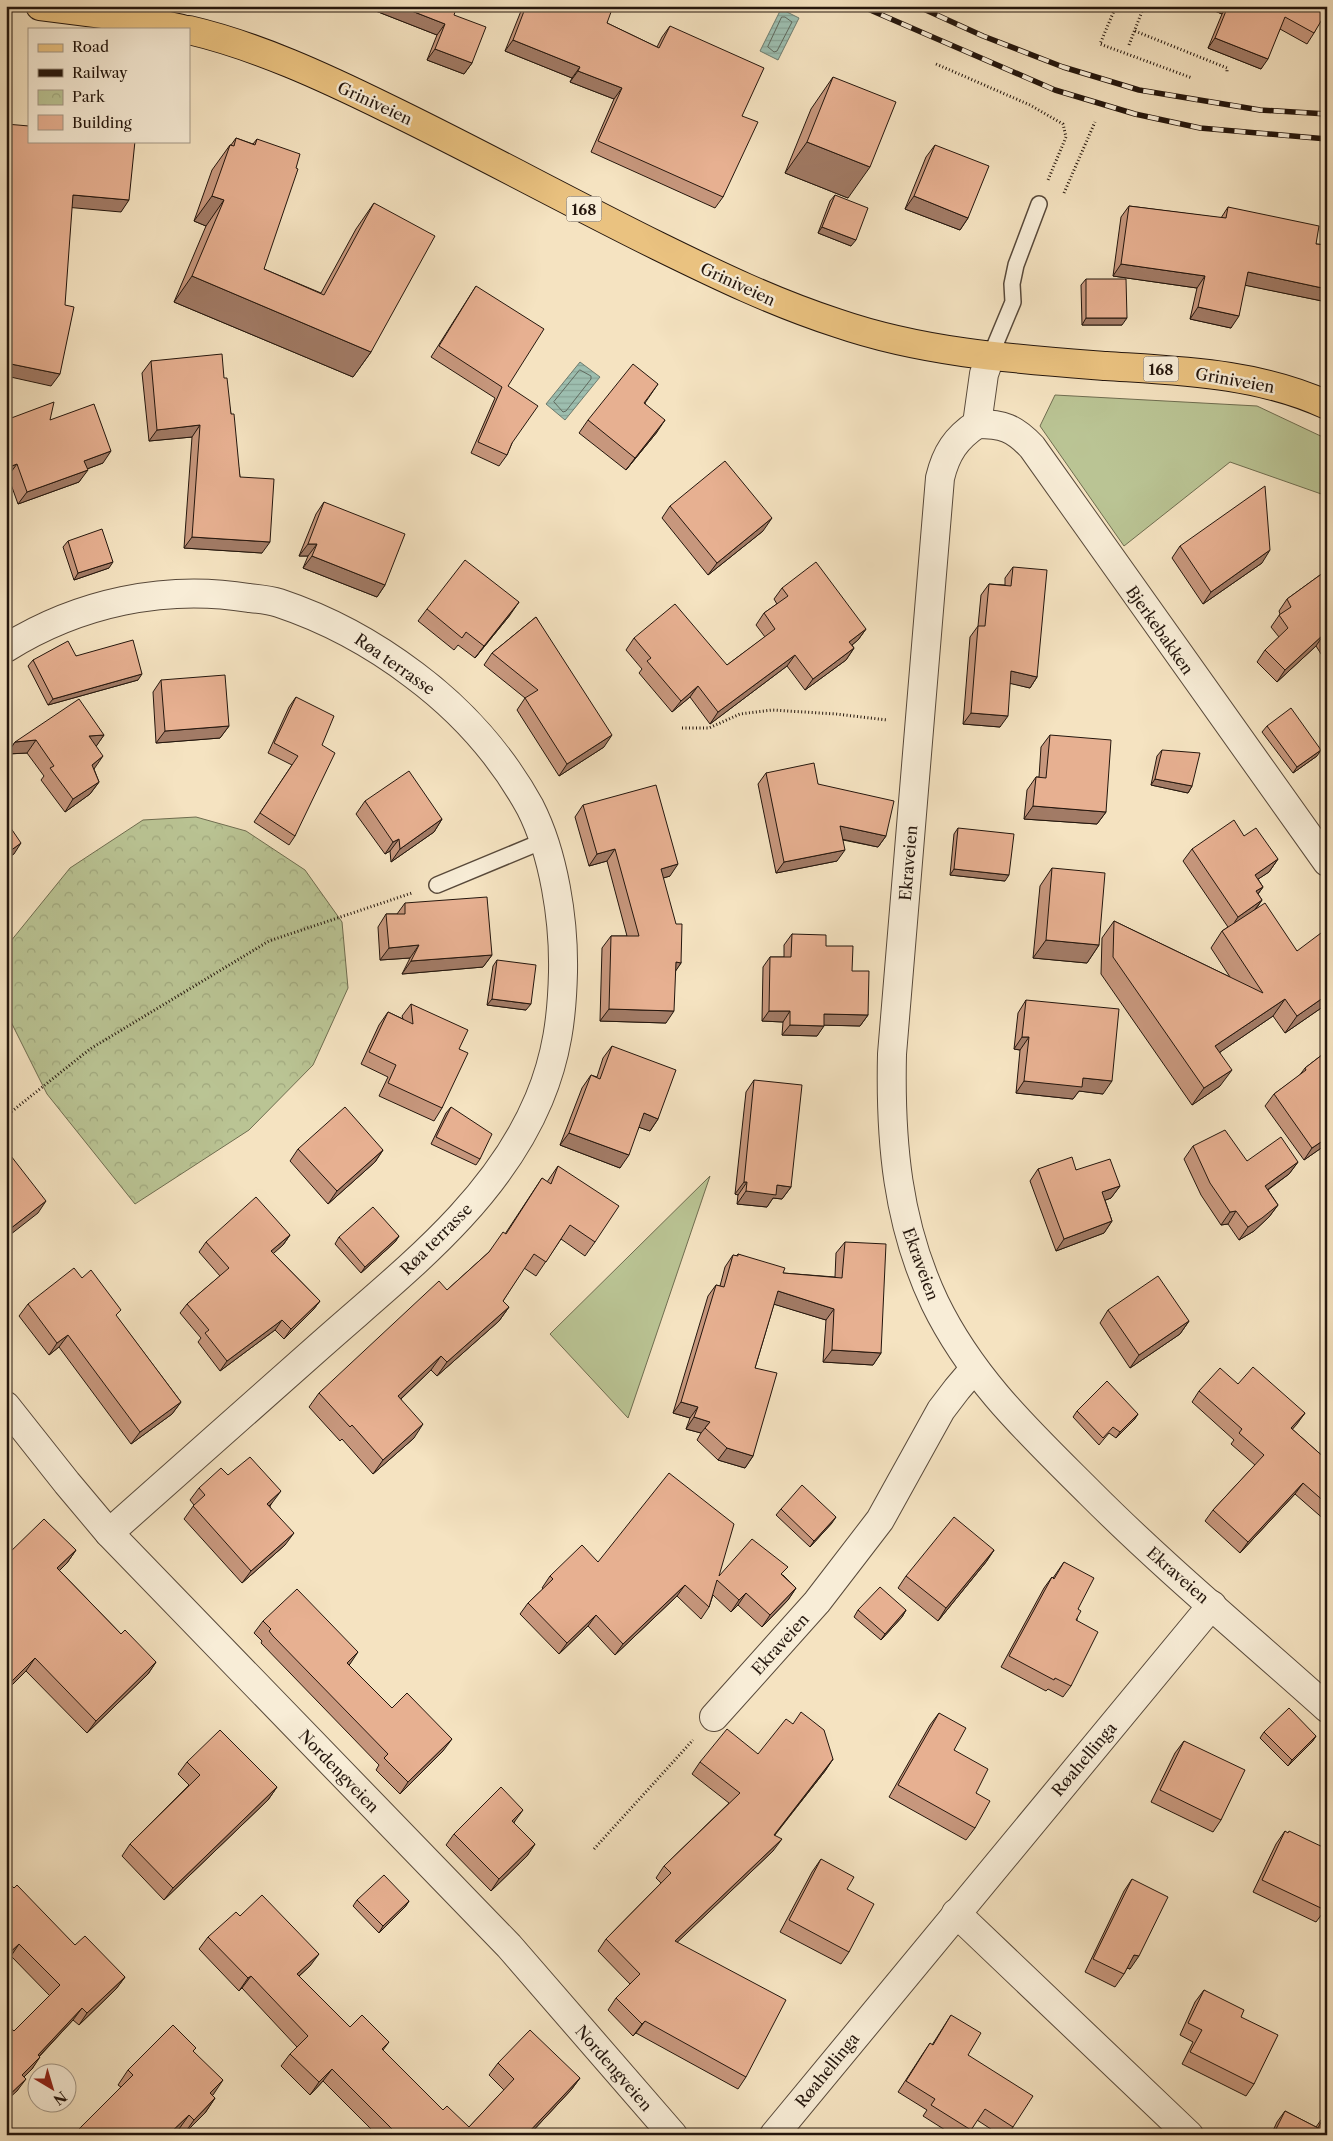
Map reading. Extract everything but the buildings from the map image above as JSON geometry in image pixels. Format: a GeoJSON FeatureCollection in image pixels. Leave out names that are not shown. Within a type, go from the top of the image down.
{"type":"FeatureCollection","features":[{"type":"Feature","properties":{"kind":"main road"},"geometry":{"type":"LineString","coordinates":[[40,6],[127,17],[177,28]]}},
{"type":"Feature","properties":{"kind":"main road","name":"Griniveien"},"geometry":{"type":"LineString","coordinates":[[190,30],[215,36],[256,51],[357,94],[694,264],[793,309],[870,334],[990,356],[1222,375],[1288,390],[1327,405]]}},
{"type":"Feature","properties":{"kind":"street"},"geometry":{"type":"LineString","coordinates":[[977,424],[984,374],[990,356]]}},
{"type":"Feature","properties":{"kind":"street","name":"Ekraveien"},"geometry":{"type":"LineString","coordinates":[[977,424],[962,434],[951,447],[944,461],[940,478],[892,1054],[892,1140],[897,1182],[905,1218],[918,1260],[935,1302],[951,1334],[974,1369],[1020,1424],[1117,1521],[1327,1708]]}},
{"type":"Feature","properties":{"kind":"street","name":"Bjerkebakken"},"geometry":{"type":"LineString","coordinates":[[977,424],[993,424],[1006,427],[1021,436],[1032,447],[1327,862]]}},
{"type":"Feature","properties":{"kind":"street","name":"Røa terrasse"},"geometry":{"type":"LineString","coordinates":[[6,648],[24,637],[87,610],[126,599],[180,594],[228,594],[276,602],[344,628],[384,653],[458,711],[490,748],[530,808],[543,841],[555,886],[563,942],[562,1014],[555,1055],[539,1099],[518,1141],[493,1179],[459,1218],[410,1265],[109,1533]]}},
{"type":"Feature","properties":{"kind":"street","name":"Ekraveien"},"geometry":{"type":"LineString","coordinates":[[714,1717],[817,1602],[880,1520],[941,1410],[974,1369]]}},
{"type":"Feature","properties":{"kind":"street","name":"Nordengveien"},"geometry":{"type":"LineString","coordinates":[[6,1406],[109,1533],[509,1946],[673,2135]]}},
{"type":"Feature","properties":{"kind":"street","name":"Røahellinga"},"geometry":{"type":"LineString","coordinates":[[774,2135],[1212,1605]]}},
{"type":"Feature","properties":{"kind":"street"},"geometry":{"type":"LineString","coordinates":[[956,1913],[1190,2135]]}},
{"type":"Feature","properties":{"kind":"lane"},"geometry":{"type":"LineString","coordinates":[[990,356],[1013,302],[1012,284],[1016,265],[1039,204]]}},
{"type":"Feature","properties":{"kind":"lane"},"geometry":{"type":"LineString","coordinates":[[437,885],[543,841]]}},
{"type":"Feature","properties":{"kind":"path"},"geometry":{"type":"LineString","coordinates":[[1116,6],[1100,44],[1192,78]]}},
{"type":"Feature","properties":{"kind":"path"},"geometry":{"type":"LineString","coordinates":[[1129,45],[1144,6]]}},
{"type":"Feature","properties":{"kind":"path"},"geometry":{"type":"LineString","coordinates":[[1135,31],[1227,68],[1227,73]]}},
{"type":"Feature","properties":{"kind":"path"},"geometry":{"type":"LineString","coordinates":[[936,64],[1030,105],[1063,124],[1066,137],[1039,204]]}},
{"type":"Feature","properties":{"kind":"path"},"geometry":{"type":"LineString","coordinates":[[682,728],[709,728],[740,714],[772,710],[836,714],[920,724]]}},
{"type":"Feature","properties":{"kind":"path"},"geometry":{"type":"LineString","coordinates":[[6,1116],[90,1049],[269,941],[437,885]]}},
{"type":"Feature","properties":{"kind":"path"},"geometry":{"type":"LineString","coordinates":[[594,1849],[714,1717]]}},
{"type":"Feature","properties":{"kind":"green space"},"geometry":{"type":"Polygon","coordinates":[[[1055,395],[1257,406],[1327,439],[1327,496],[1230,462],[1124,546],[1040,426],[1055,395]]]}},
{"type":"Feature","properties":{"kind":"green space"},"geometry":{"type":"Polygon","coordinates":[[[196,817],[246,831],[305,870],[342,922],[348,988],[313,1065],[249,1130],[135,1204],[47,1094],[6,1012],[6,947],[70,868],[143,820],[196,817]]]}},
{"type":"Feature","properties":{"kind":"green space"},"geometry":{"type":"Polygon","coordinates":[[[710,1176],[628,1418],[550,1334],[710,1176]]]}},
{"type":"Feature","properties":{"kind":"water"},"geometry":{"type":"Polygon","coordinates":[[[781,9],[799,18],[778,60],[760,51],[781,9]]]}},
{"type":"Feature","properties":{"kind":"water"},"geometry":{"type":"Polygon","coordinates":[[[580,362],[600,377],[565,420],[546,404],[580,362]]]}},
{"type":"Feature","properties":{"kind":"railway"},"geometry":{"type":"LineString","coordinates":[[861,6],[1055,90],[1135,114],[1200,128],[1327,139]]}},
{"type":"Feature","properties":{"kind":"railway"},"geometry":{"type":"LineString","coordinates":[[917,6],[983,36],[1063,67],[1139,90],[1260,110],[1327,114]]}}]}
